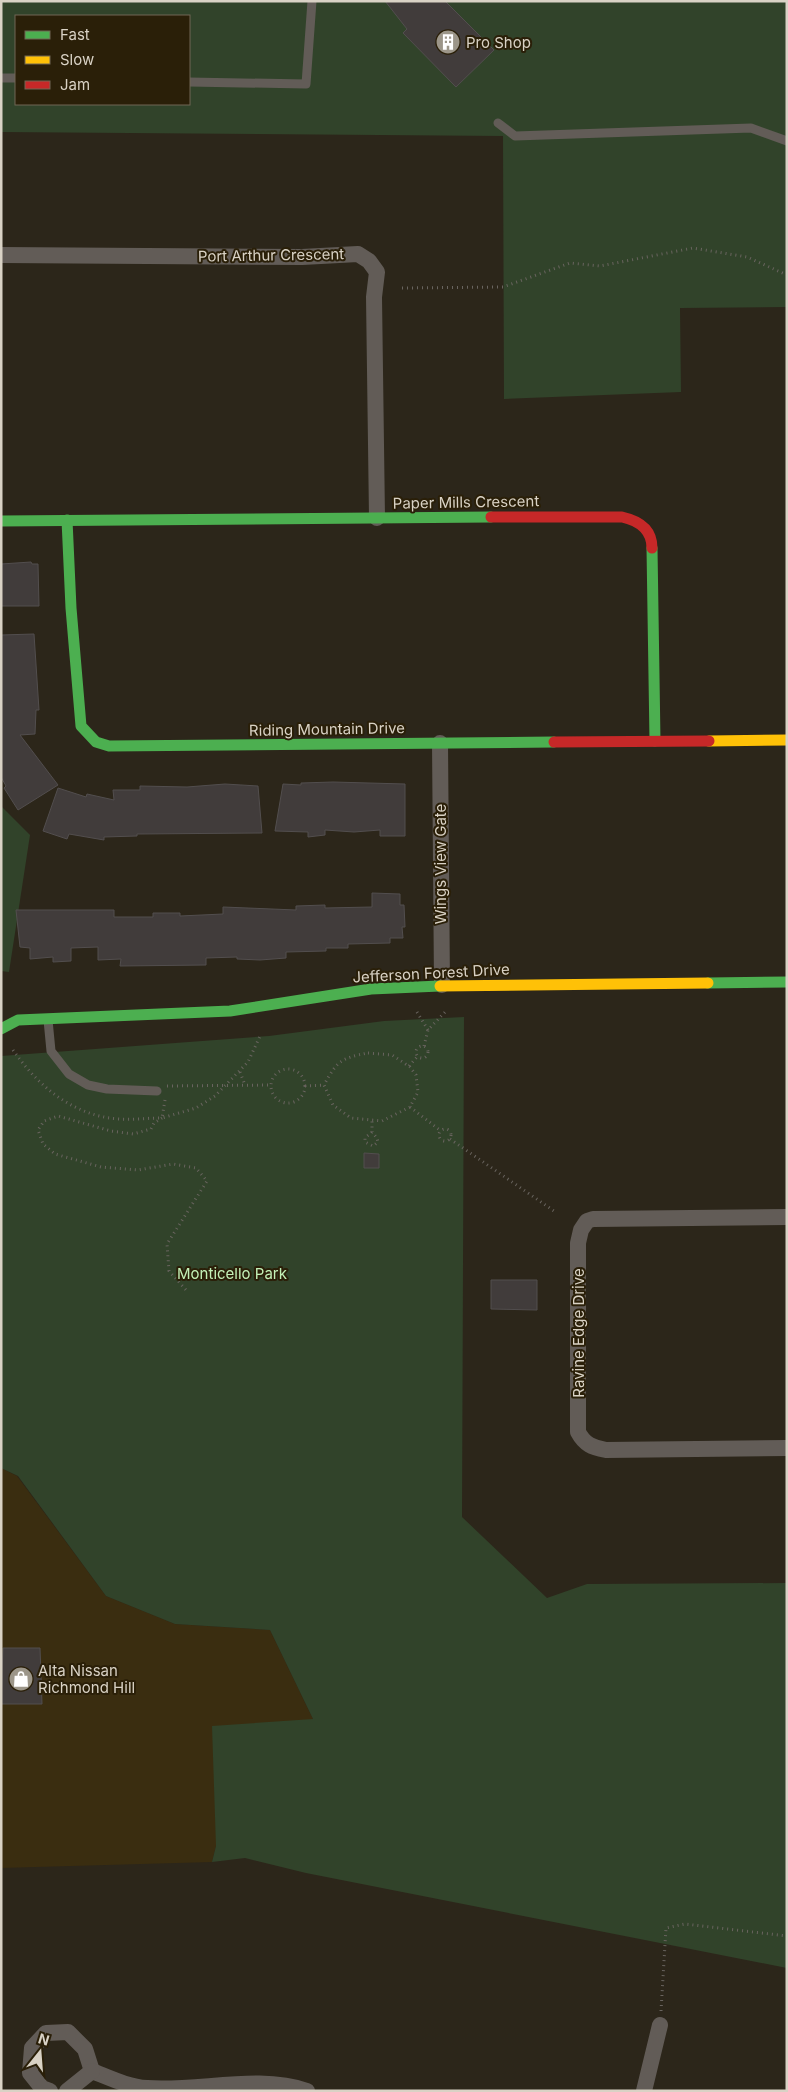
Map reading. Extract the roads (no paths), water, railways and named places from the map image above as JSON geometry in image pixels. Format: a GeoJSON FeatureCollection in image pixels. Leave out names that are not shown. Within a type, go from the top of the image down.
{"type":"FeatureCollection","features":[{"type":"Feature","properties":{"kind":"street","name":"Port Arthur Crescent"},"geometry":{"type":"LineString","coordinates":[[1,255],[302,257],[358,254],[369,261],[377,272],[374,297],[376,518]]}},
{"type":"Feature","properties":{"kind":"street","name":"Paper Mills Crescent"},"geometry":{"type":"LineString","coordinates":[[67,520],[616,516],[633,519],[645,525],[652,538],[655,741]]}},
{"type":"Feature","properties":{"kind":"street"},"geometry":{"type":"LineString","coordinates":[[1,521],[67,520]]}},
{"type":"Feature","properties":{"kind":"street","name":"Riding Mountain Drive"},"geometry":{"type":"LineString","coordinates":[[67,520],[71,608],[81,726],[96,742],[109,746],[787,740]]}},
{"type":"Feature","properties":{"kind":"street","name":"Wings View Gate"},"geometry":{"type":"LineString","coordinates":[[440,743],[442,985]]}},
{"type":"Feature","properties":{"kind":"street","name":"Jefferson Forest Drive"},"geometry":{"type":"LineString","coordinates":[[1,1029],[18,1020],[230,1011],[371,989],[442,985],[787,982]]}},
{"type":"Feature","properties":{"kind":"street","name":"Jefferson Forest Drive"},"geometry":{"type":"LineString","coordinates":[[1,1013],[18,1020]]}},
{"type":"Feature","properties":{"kind":"street","name":"Ravine Edge Drive"},"geometry":{"type":"LineString","coordinates":[[787,1217],[604,1218],[587,1221],[580,1230],[578,1243],[578,1432],[583,1442],[593,1448],[606,1450],[787,1448]]}},
{"type":"Feature","properties":{"kind":"street"},"geometry":{"type":"LineString","coordinates":[[644,2091],[660,2025]]}},
{"type":"Feature","properties":{"kind":"street"},"geometry":{"type":"LineString","coordinates":[[50,2091],[42,2088],[30,2073],[32,2048],[46,2033],[68,2032],[85,2049],[92,2071]]}},
{"type":"Feature","properties":{"kind":"street"},"geometry":{"type":"LineString","coordinates":[[67,2091],[92,2071]]}},
{"type":"Feature","properties":{"kind":"street"},"geometry":{"type":"LineString","coordinates":[[92,2071],[125,2084],[146,2088],[270,2084],[292,2086],[308,2091]]}},
{"type":"Feature","properties":{"kind":"lane"},"geometry":{"type":"LineString","coordinates":[[190,82],[306,84],[312,1]]}},
{"type":"Feature","properties":{"kind":"lane"},"geometry":{"type":"LineString","coordinates":[[1,78],[15,78]]}},
{"type":"Feature","properties":{"kind":"lane"},"geometry":{"type":"LineString","coordinates":[[498,123],[515,136],[751,128],[787,141]]}},
{"type":"Feature","properties":{"kind":"lane"},"geometry":{"type":"LineString","coordinates":[[48,1018],[51,1051],[69,1074],[88,1085],[106,1089],[157,1091]]}},
{"type":"Feature","properties":{"kind":"place","name":"Pro Shop"},"geometry":{"type":"Point","coordinates":[448,42]}},
{"type":"Feature","properties":{"kind":"place","name":"Alta Nissan Richmond Hill"},"geometry":{"type":"Point","coordinates":[21,1679]}},
{"type":"Feature","properties":{"kind":"park label","name":"Monticello Park"},"geometry":{"type":"Point","coordinates":[232,1273]}}]}
